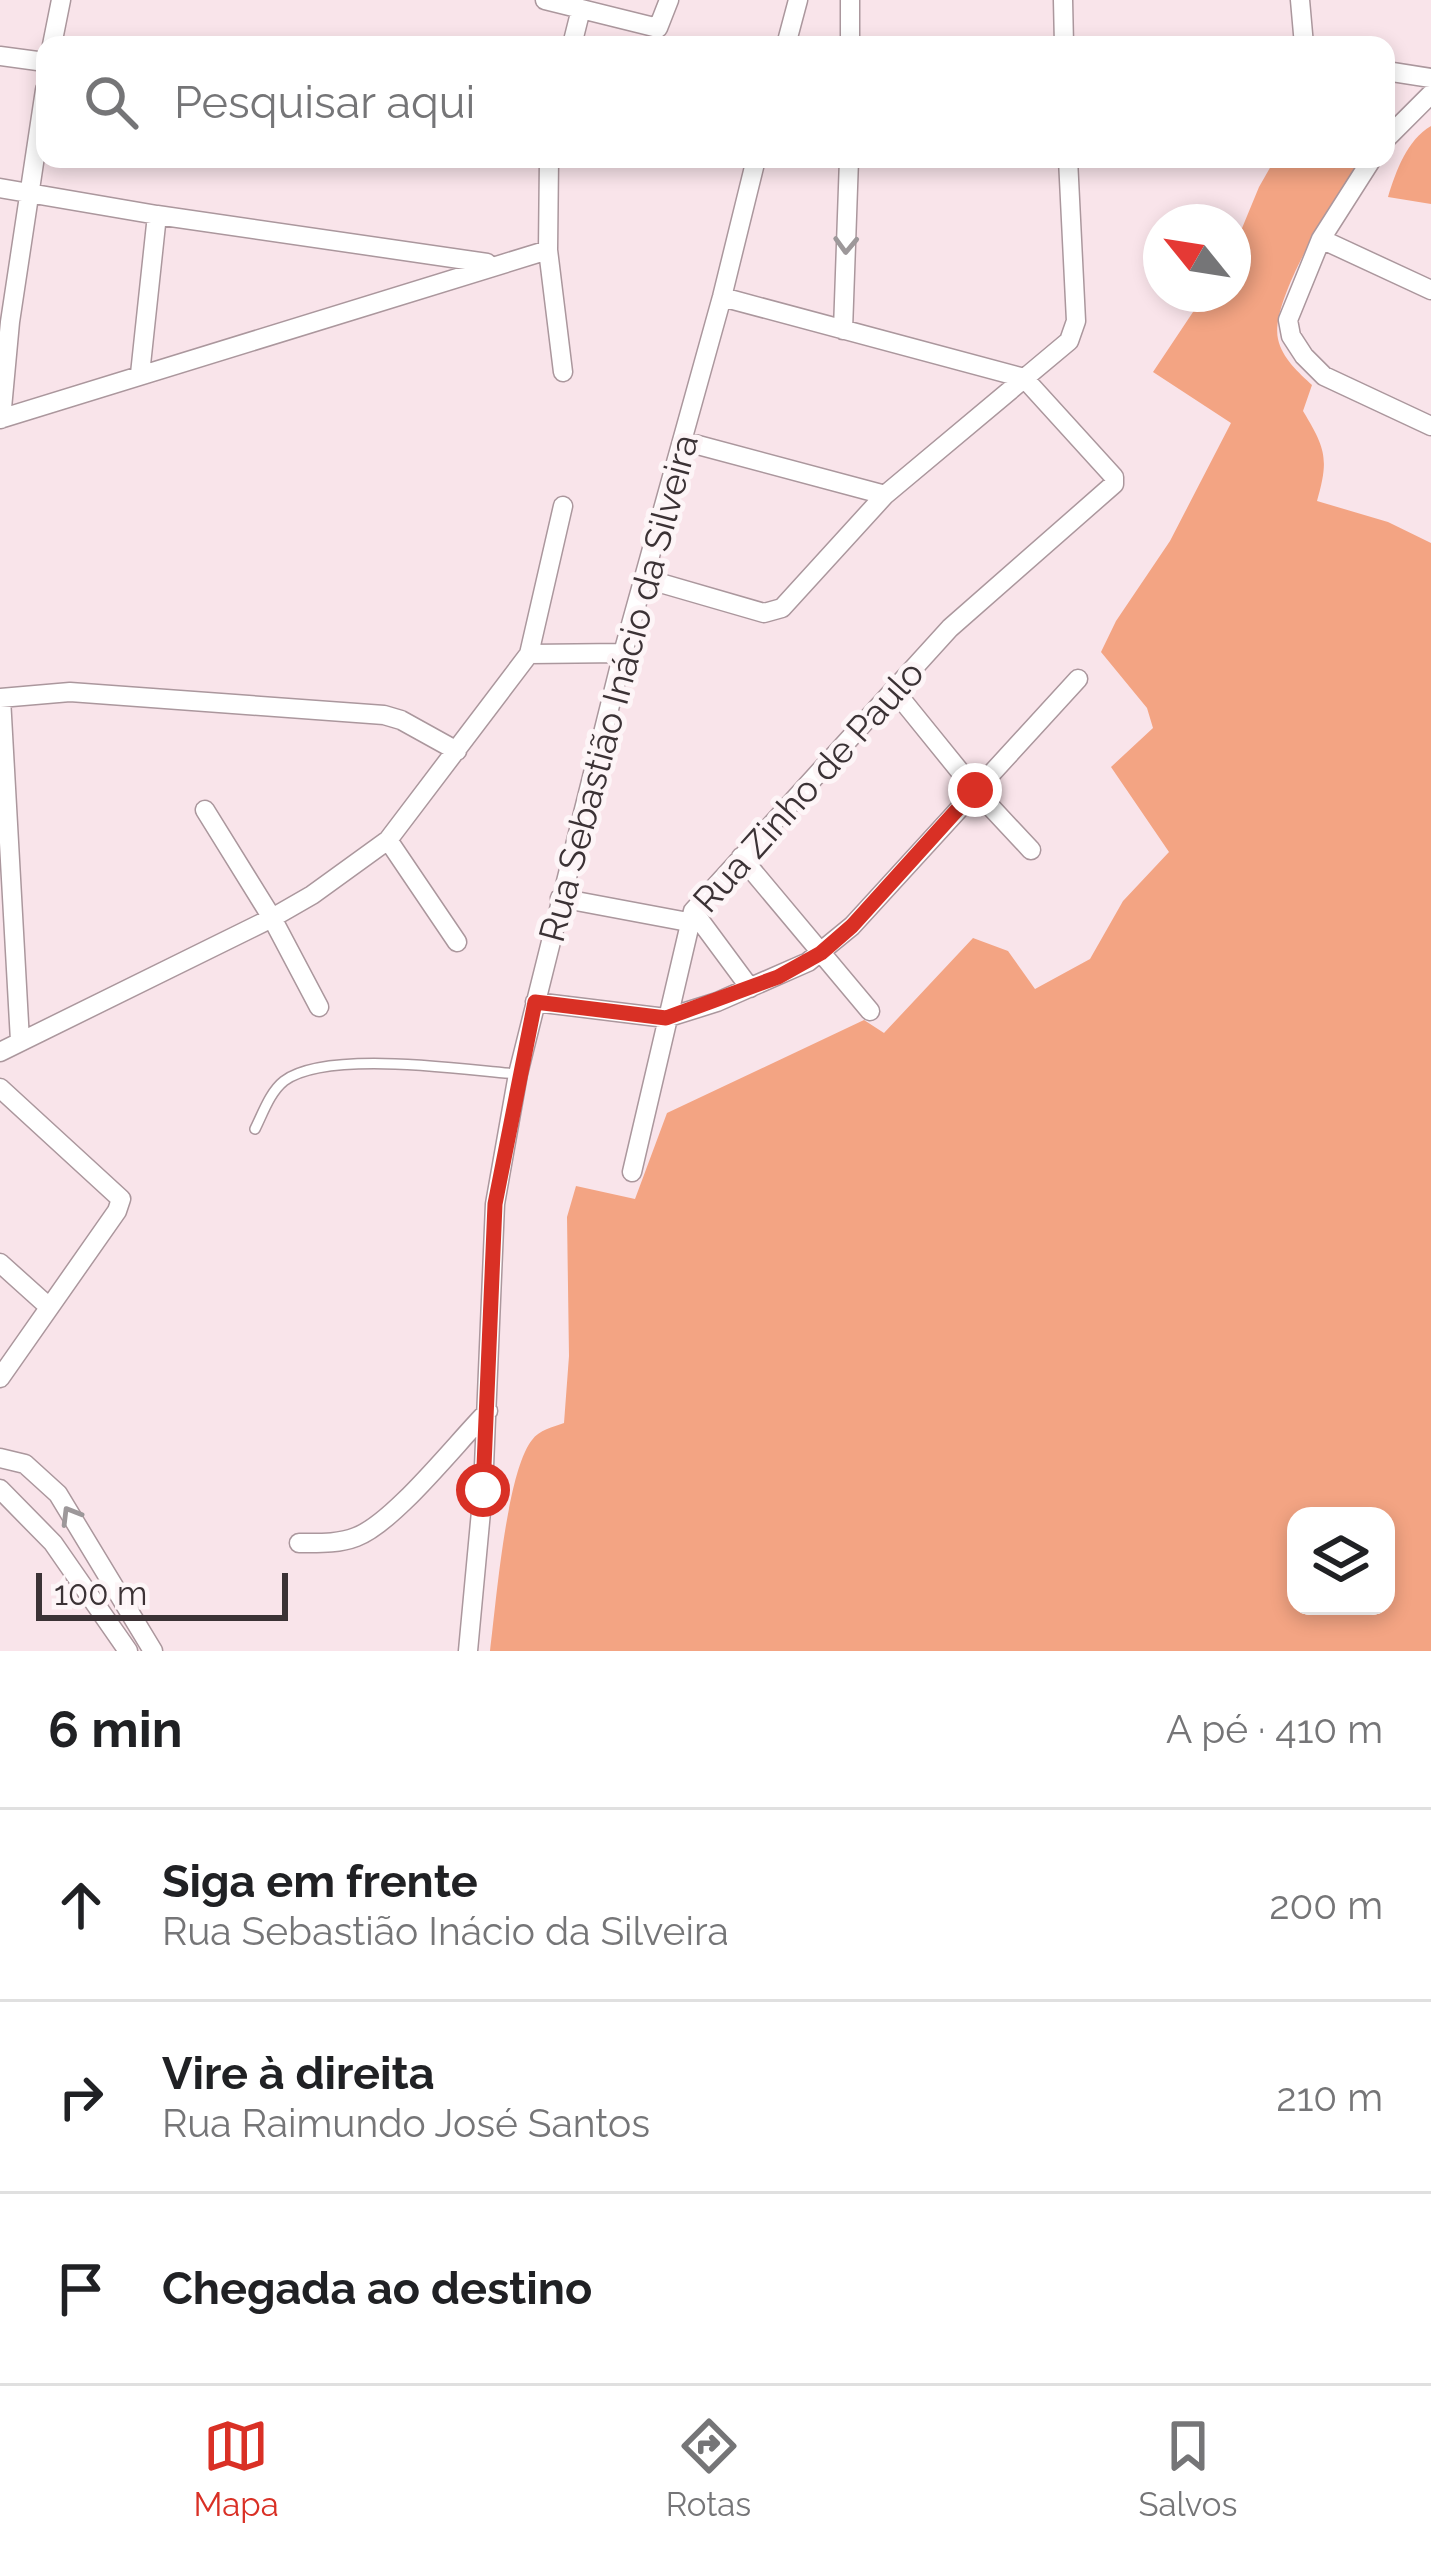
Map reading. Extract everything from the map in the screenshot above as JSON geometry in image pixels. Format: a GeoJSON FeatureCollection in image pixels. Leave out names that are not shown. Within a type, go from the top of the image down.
{"type":"FeatureCollection","features":[{"type":"Feature","properties":{"kind":"street"},"geometry":{"type":"LineString","coordinates":[[54,36],[61,0]]}},
{"type":"Feature","properties":{"kind":"street"},"geometry":{"type":"LineString","coordinates":[[545,0],[658,28],[669,0]]}},
{"type":"Feature","properties":{"kind":"street"},"geometry":{"type":"LineString","coordinates":[[788,36],[798,0]]}},
{"type":"Feature","properties":{"kind":"street"},"geometry":{"type":"LineString","coordinates":[[850,0],[850,36]]}},
{"type":"Feature","properties":{"kind":"street"},"geometry":{"type":"LineString","coordinates":[[1063,0],[1064,36]]}},
{"type":"Feature","properties":{"kind":"street"},"geometry":{"type":"LineString","coordinates":[[1300,0],[1303,36]]}},
{"type":"Feature","properties":{"kind":"street"},"geometry":{"type":"LineString","coordinates":[[574,36],[581,9]]}},
{"type":"Feature","properties":{"kind":"street"},"geometry":{"type":"LineString","coordinates":[[0,56],[36,61]]}},
{"type":"Feature","properties":{"kind":"street"},"geometry":{"type":"LineString","coordinates":[[1395,72],[1431,78]]}},
{"type":"Feature","properties":{"kind":"street"},"geometry":{"type":"LineString","coordinates":[[1395,131],[1431,94]]}},
{"type":"Feature","properties":{"kind":"street"},"geometry":{"type":"LineString","coordinates":[[36,151],[5,321],[0,419],[548,250]]}},
{"type":"Feature","properties":{"kind":"street"},"geometry":{"type":"LineString","coordinates":[[549,168],[548,250],[563,371]]}},
{"type":"Feature","properties":{"kind":"street","name":"Rua Sebastião Inácio da Silveira"},"geometry":{"type":"LineString","coordinates":[[468,1651],[488,1411],[495,1204],[518,1074],[623,652],[754,168]]}},
{"type":"Feature","properties":{"kind":"street"},"geometry":{"type":"LineString","coordinates":[[843,330],[849,168]]}},
{"type":"Feature","properties":{"kind":"street"},"geometry":{"type":"LineString","coordinates":[[643,578],[773,613],[782,608],[885,495],[1074,333],[1069,168]]}},
{"type":"Feature","properties":{"kind":"street"},"geometry":{"type":"LineString","coordinates":[[1366,168],[1322,239],[1288,320],[1291,336],[1324,376],[1431,426]]}},
{"type":"Feature","properties":{"kind":"street"},"geometry":{"type":"LineString","coordinates":[[0,188],[494,264]]}},
{"type":"Feature","properties":{"kind":"street"},"geometry":{"type":"LineString","coordinates":[[140,374],[158,215]]}},
{"type":"Feature","properties":{"kind":"street"},"geometry":{"type":"LineString","coordinates":[[1322,239],[1431,290]]}},
{"type":"Feature","properties":{"kind":"street"},"geometry":{"type":"LineString","coordinates":[[722,297],[1024,378]]}},
{"type":"Feature","properties":{"kind":"street","name":"Rua Zinho de Paulo"},"geometry":{"type":"LineString","coordinates":[[632,1172],[691,916],[950,628],[1110,490],[1114,477],[1024,378]]}},
{"type":"Feature","properties":{"kind":"street"},"geometry":{"type":"LineString","coordinates":[[683,441],[885,495]]}},
{"type":"Feature","properties":{"kind":"street"},"geometry":{"type":"LineString","coordinates":[[0,1052],[272,918],[388,840],[529,654],[563,506]]}},
{"type":"Feature","properties":{"kind":"street"},"geometry":{"type":"LineString","coordinates":[[529,654],[623,652]]}},
{"type":"Feature","properties":{"kind":"street"},"geometry":{"type":"LineString","coordinates":[[535,1002],[666,1018],[750,988],[821,953],[852,926],[1078,679]]}},
{"type":"Feature","properties":{"kind":"street"},"geometry":{"type":"LineString","coordinates":[[894,690],[1031,850]]}},
{"type":"Feature","properties":{"kind":"street"},"geometry":{"type":"LineString","coordinates":[[20,1041],[0,698],[70,692],[384,715],[457,751]]}},
{"type":"Feature","properties":{"kind":"street"},"geometry":{"type":"LineString","coordinates":[[205,810],[272,918],[319,1007]]}},
{"type":"Feature","properties":{"kind":"street"},"geometry":{"type":"LineString","coordinates":[[388,840],[457,942]]}},
{"type":"Feature","properties":{"kind":"street"},"geometry":{"type":"LineString","coordinates":[[741,857],[869,1011]]}},
{"type":"Feature","properties":{"kind":"street"},"geometry":{"type":"LineString","coordinates":[[560,898],[691,916],[750,988]]}},
{"type":"Feature","properties":{"kind":"street"},"geometry":{"type":"LineString","coordinates":[[0,1088],[121,1198],[118,1211],[0,1378]]}},
{"type":"Feature","properties":{"kind":"street"},"geometry":{"type":"LineString","coordinates":[[0,1263],[50,1307]]}},
{"type":"Feature","properties":{"kind":"street"},"geometry":{"type":"LineString","coordinates":[[299,1543],[330,1544],[360,1536],[386,1516],[488,1411]]}},
{"type":"Feature","properties":{"kind":"street"},"geometry":{"type":"LineString","coordinates":[[0,1458],[25,1464],[58,1494],[153,1651]]}},
{"type":"Feature","properties":{"kind":"street"},"geometry":{"type":"LineString","coordinates":[[0,1490],[53,1543],[128,1651]]}},
{"type":"Feature","properties":{"kind":"lane"},"geometry":{"type":"LineString","coordinates":[[255,1129],[284,1081],[321,1066],[364,1064],[518,1074]]}},
{"type":"Feature","properties":{"kind":"shaded area"},"geometry":{"type":"Polygon","coordinates":[[[1431,126],[1431,204],[1388,197],[1409,148],[1431,126]]]}},
{"type":"Feature","properties":{"kind":"shaded area"},"geometry":{"type":"Polygon","coordinates":[[[1270,168],[1356,168],[1294,274],[1278,321],[1278,339],[1287,359],[1312,385],[1303,411],[1323,454],[1317,501],[1388,522],[1431,543],[1431,1651],[490,1651],[515,1480],[532,1440],[564,1423],[569,1356],[567,1217],[576,1186],[635,1199],[667,1113],[864,1020],[884,1033],[973,938],[1008,951],[1035,989],[1090,959],[1123,901],[1169,852],[1111,767],[1153,728],[1147,708],[1101,652],[1116,621],[1170,541],[1231,423],[1153,372],[1193,312],[1251,312],[1251,206],[1270,168]]]}},
{"type":"Feature","properties":{"kind":"route"},"geometry":{"type":"LineString","coordinates":[[483,1490],[495,1204],[535,1002],[666,1018],[778,977],[808,962],[852,926],[975,790]]}}]}
